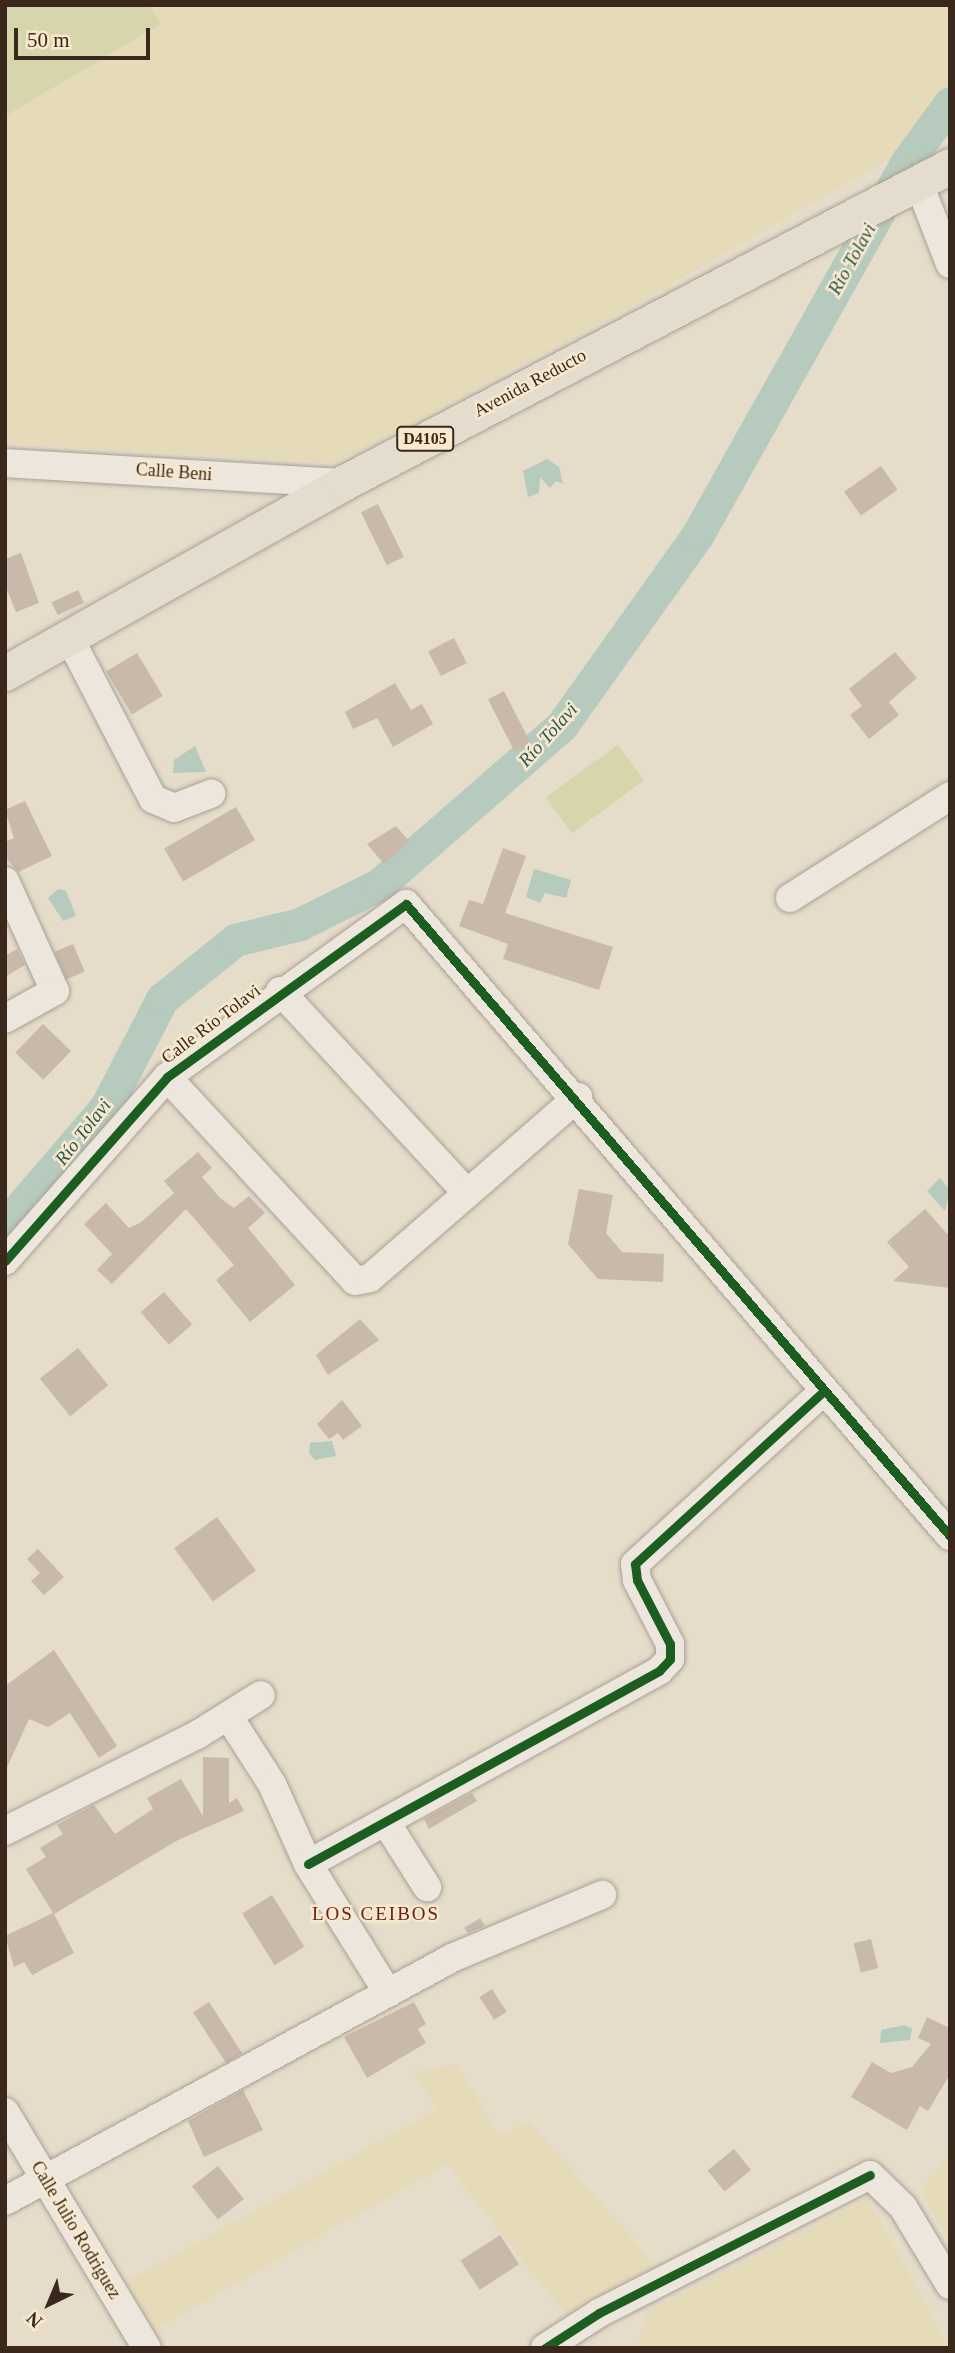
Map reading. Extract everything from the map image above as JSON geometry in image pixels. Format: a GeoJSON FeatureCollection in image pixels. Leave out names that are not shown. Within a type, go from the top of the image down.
{"type":"FeatureCollection","features":[{"type":"Feature","properties":{"kind":"main road","name":"Avenida Reducto"},"geometry":{"type":"LineString","coordinates":[[5,673],[70,639],[343,483],[950,166]]}},
{"type":"Feature","properties":{"kind":"street"},"geometry":{"type":"LineString","coordinates":[[913,183],[950,264]]}},
{"type":"Feature","properties":{"kind":"street","name":"Calle Beni"},"geometry":{"type":"LineString","coordinates":[[5,463],[343,483]]}},
{"type":"Feature","properties":{"kind":"street"},"geometry":{"type":"LineString","coordinates":[[70,639],[153,799],[174,808],[211,794]]}},
{"type":"Feature","properties":{"kind":"street"},"geometry":{"type":"LineString","coordinates":[[790,898],[950,796]]}},
{"type":"Feature","properties":{"kind":"street"},"geometry":{"type":"LineString","coordinates":[[5,881],[55,991],[5,1019]]}},
{"type":"Feature","properties":{"kind":"street","name":"Calle Río Tolavi"},"geometry":{"type":"LineString","coordinates":[[5,1261],[93,1169],[167,1077],[280,991],[406,904],[578,1097]]}},
{"type":"Feature","properties":{"kind":"street"},"geometry":{"type":"LineString","coordinates":[[280,991],[467,1193]]}},
{"type":"Feature","properties":{"kind":"street"},"geometry":{"type":"LineString","coordinates":[[167,1077],[342,1274],[355,1281],[370,1278],[578,1097],[824,1391],[950,1536]]}},
{"type":"Feature","properties":{"kind":"street"},"geometry":{"type":"LineString","coordinates":[[308,1864],[387,1824],[659,1671],[670,1659],[670,1644],[636,1580],[635,1564],[824,1391]]}},
{"type":"Feature","properties":{"kind":"street"},"geometry":{"type":"LineString","coordinates":[[5,1831],[229,1717],[261,1695]]}},
{"type":"Feature","properties":{"kind":"street"},"geometry":{"type":"LineString","coordinates":[[229,1717],[272,1784],[308,1864],[388,1993]]}},
{"type":"Feature","properties":{"kind":"street"},"geometry":{"type":"LineString","coordinates":[[387,1824],[427,1887]]}},
{"type":"Feature","properties":{"kind":"street"},"geometry":{"type":"LineString","coordinates":[[5,2201],[452,1958],[602,1895]]}},
{"type":"Feature","properties":{"kind":"street","name":"Calle Julio Rodriguez"},"geometry":{"type":"LineString","coordinates":[[5,2112],[147,2348]]}},
{"type":"Feature","properties":{"kind":"street"},"geometry":{"type":"LineString","coordinates":[[545,2348],[599,2313],[870,2175],[902,2207],[950,2285]]}},
{"type":"Feature","properties":{"kind":"shaded area"},"geometry":{"type":"Polygon","coordinates":[[[5,5],[950,5],[950,83],[903,152],[625,310],[336,463],[5,443],[5,5]]]}},
{"type":"Feature","properties":{"kind":"shaded area"},"geometry":{"type":"Polygon","coordinates":[[[5,5],[149,5],[161,24],[5,116],[5,5]]]}},
{"type":"Feature","properties":{"kind":"shaded area"},"geometry":{"type":"Polygon","coordinates":[[[547,459],[559,467],[563,484],[556,481],[550,488],[540,477],[539,493],[528,497],[523,471],[547,459]]]}},
{"type":"Feature","properties":{"kind":"shaded area"},"geometry":{"type":"Polygon","coordinates":[[[618,745],[644,781],[572,833],[546,797],[618,745]]]}},
{"type":"Feature","properties":{"kind":"shaded area"},"geometry":{"type":"Polygon","coordinates":[[[195,746],[206,772],[173,773],[174,760],[195,746]]]}},
{"type":"Feature","properties":{"kind":"shaded area"},"geometry":{"type":"Polygon","coordinates":[[[534,869],[571,880],[566,898],[545,893],[540,903],[526,897],[534,869]]]}},
{"type":"Feature","properties":{"kind":"shaded area"},"geometry":{"type":"Polygon","coordinates":[[[58,889],[66,891],[76,916],[63,921],[48,898],[58,889]]]}},
{"type":"Feature","properties":{"kind":"shaded area"},"geometry":{"type":"Polygon","coordinates":[[[940,1178],[950,1190],[945,1211],[927,1191],[940,1178]]]}},
{"type":"Feature","properties":{"kind":"shaded area"},"geometry":{"type":"Polygon","coordinates":[[[332,1441],[336,1456],[315,1460],[309,1453],[310,1443],[332,1441]]]}},
{"type":"Feature","properties":{"kind":"shaded area"},"geometry":{"type":"Polygon","coordinates":[[[904,2025],[912,2029],[910,2040],[880,2043],[881,2030],[904,2025]]]}},
{"type":"Feature","properties":{"kind":"shaded area"},"geometry":{"type":"Polygon","coordinates":[[[458,2064],[498,2135],[530,2122],[655,2265],[567,2317],[447,2164],[154,2330],[126,2282],[437,2109],[414,2072],[458,2064]]]}},
{"type":"Feature","properties":{"kind":"shaded area"},"geometry":{"type":"Polygon","coordinates":[[[950,2153],[950,2242],[921,2191],[950,2153]]]}},
{"type":"Feature","properties":{"kind":"shaded area"},"geometry":{"type":"Polygon","coordinates":[[[868,2199],[950,2348],[637,2348],[646,2312],[868,2199]]]}},
{"type":"Feature","properties":{"kind":"building"},"geometry":{"type":"Polygon","coordinates":[[[881,466],[898,490],[861,516],[844,492],[881,466]]]}},
{"type":"Feature","properties":{"kind":"building"},"geometry":{"type":"Polygon","coordinates":[[[378,504],[404,557],[387,565],[361,512],[378,504]]]}},
{"type":"Feature","properties":{"kind":"building"},"geometry":{"type":"Polygon","coordinates":[[[21,553],[39,603],[16,612],[5,585],[5,559],[21,553]]]}},
{"type":"Feature","properties":{"kind":"building"},"geometry":{"type":"Polygon","coordinates":[[[78,590],[84,603],[58,615],[52,602],[78,590]]]}},
{"type":"Feature","properties":{"kind":"building"},"geometry":{"type":"Polygon","coordinates":[[[454,638],[467,663],[441,676],[428,651],[454,638]]]}},
{"type":"Feature","properties":{"kind":"building"},"geometry":{"type":"Polygon","coordinates":[[[895,652],[917,678],[889,702],[899,715],[869,739],[850,715],[862,706],[849,689],[895,652]]]}},
{"type":"Feature","properties":{"kind":"building"},"geometry":{"type":"Polygon","coordinates":[[[137,653],[163,696],[132,714],[106,672],[137,653]]]}},
{"type":"Feature","properties":{"kind":"building"},"geometry":{"type":"Polygon","coordinates":[[[395,683],[411,710],[422,704],[433,724],[393,747],[377,718],[353,729],[345,712],[395,683]]]}},
{"type":"Feature","properties":{"kind":"building"},"geometry":{"type":"Polygon","coordinates":[[[504,691],[531,744],[515,752],[488,699],[504,691]]]}},
{"type":"Feature","properties":{"kind":"building"},"geometry":{"type":"Polygon","coordinates":[[[25,801],[52,856],[18,872],[5,857],[5,842],[14,838],[5,810],[25,801]]]}},
{"type":"Feature","properties":{"kind":"building"},"geometry":{"type":"Polygon","coordinates":[[[236,807],[255,840],[183,881],[164,848],[236,807]]]}},
{"type":"Feature","properties":{"kind":"building"},"geometry":{"type":"Polygon","coordinates":[[[396,826],[410,842],[384,864],[367,844],[396,826]]]}},
{"type":"Feature","properties":{"kind":"building"},"geometry":{"type":"Polygon","coordinates":[[[503,848],[526,856],[505,913],[613,947],[599,990],[503,959],[508,944],[459,926],[469,900],[483,904],[503,848]]]}},
{"type":"Feature","properties":{"kind":"building"},"geometry":{"type":"Polygon","coordinates":[[[73,944],[85,972],[66,979],[55,952],[73,944]]]}},
{"type":"Feature","properties":{"kind":"building"},"geometry":{"type":"Polygon","coordinates":[[[17,949],[25,965],[5,977],[5,956],[17,949]]]}},
{"type":"Feature","properties":{"kind":"building"},"geometry":{"type":"Polygon","coordinates":[[[43,1024],[71,1051],[43,1080],[15,1053],[43,1024]]]}},
{"type":"Feature","properties":{"kind":"building"},"geometry":{"type":"Polygon","coordinates":[[[198,1152],[212,1168],[202,1177],[220,1198],[234,1208],[249,1196],[265,1213],[248,1228],[295,1285],[250,1322],[216,1280],[234,1265],[186,1209],[112,1284],[97,1270],[112,1254],[84,1224],[106,1203],[129,1228],[140,1223],[174,1193],[164,1181],[198,1152]]]}},
{"type":"Feature","properties":{"kind":"building"},"geometry":{"type":"Polygon","coordinates":[[[579,1189],[613,1195],[606,1233],[622,1252],[664,1254],[663,1282],[598,1279],[568,1244],[579,1189]]]}},
{"type":"Feature","properties":{"kind":"building"},"geometry":{"type":"Polygon","coordinates":[[[925,1209],[950,1237],[950,1288],[893,1281],[909,1267],[887,1242],[925,1209]]]}},
{"type":"Feature","properties":{"kind":"building"},"geometry":{"type":"Polygon","coordinates":[[[164,1292],[192,1324],[169,1345],[141,1312],[164,1292]]]}},
{"type":"Feature","properties":{"kind":"building"},"geometry":{"type":"Polygon","coordinates":[[[360,1319],[379,1340],[328,1375],[316,1355],[360,1319]]]}},
{"type":"Feature","properties":{"kind":"building"},"geometry":{"type":"Polygon","coordinates":[[[78,1348],[108,1385],[70,1416],[40,1379],[78,1348]]]}},
{"type":"Feature","properties":{"kind":"building"},"geometry":{"type":"Polygon","coordinates":[[[342,1400],[362,1426],[343,1440],[338,1433],[329,1439],[317,1424],[342,1400]]]}},
{"type":"Feature","properties":{"kind":"building"},"geometry":{"type":"Polygon","coordinates":[[[217,1517],[256,1570],[213,1602],[174,1548],[217,1517]]]}},
{"type":"Feature","properties":{"kind":"building"},"geometry":{"type":"Polygon","coordinates":[[[38,1549],[64,1577],[44,1595],[31,1581],[40,1573],[27,1559],[38,1549]]]}},
{"type":"Feature","properties":{"kind":"building"},"geometry":{"type":"Polygon","coordinates":[[[54,1650],[117,1746],[99,1758],[70,1713],[48,1727],[29,1719],[5,1772],[5,1686],[54,1650]]]}},
{"type":"Feature","properties":{"kind":"building"},"geometry":{"type":"Polygon","coordinates":[[[203,1757],[229,1758],[229,1803],[237,1798],[244,1811],[178,1840],[54,1914],[74,1953],[32,1975],[24,1962],[14,1967],[5,1936],[53,1913],[26,1869],[46,1857],[40,1848],[63,1834],[57,1825],[94,1805],[115,1834],[153,1809],[147,1798],[181,1779],[203,1816],[203,1757]]]}},
{"type":"Feature","properties":{"kind":"building"},"geometry":{"type":"Polygon","coordinates":[[[472,1793],[477,1801],[429,1829],[424,1819],[472,1793]]]}},
{"type":"Feature","properties":{"kind":"building"},"geometry":{"type":"Polygon","coordinates":[[[272,1895],[304,1947],[275,1965],[242,1914],[272,1895]]]}},
{"type":"Feature","properties":{"kind":"building"},"geometry":{"type":"Polygon","coordinates":[[[480,1918],[485,1926],[468,1933],[464,1928],[480,1918]]]}},
{"type":"Feature","properties":{"kind":"building"},"geometry":{"type":"Polygon","coordinates":[[[871,1939],[878,1968],[861,1972],[854,1943],[871,1939]]]}},
{"type":"Feature","properties":{"kind":"building"},"geometry":{"type":"Polygon","coordinates":[[[492,1989],[507,2012],[494,2020],[479,1997],[492,1989]]]}},
{"type":"Feature","properties":{"kind":"building"},"geometry":{"type":"Polygon","coordinates":[[[209,2002],[242,2053],[226,2064],[193,2012],[209,2002]]]}},
{"type":"Feature","properties":{"kind":"building"},"geometry":{"type":"Polygon","coordinates":[[[414,2002],[426,2024],[418,2029],[426,2043],[367,2078],[344,2037],[414,2002]]]}},
{"type":"Feature","properties":{"kind":"building"},"geometry":{"type":"Polygon","coordinates":[[[927,2017],[950,2028],[950,2074],[928,2111],[920,2106],[907,2130],[851,2097],[872,2062],[891,2073],[912,2067],[931,2044],[918,2038],[927,2017]]]}},
{"type":"Feature","properties":{"kind":"building"},"geometry":{"type":"Polygon","coordinates":[[[243,2090],[263,2130],[204,2157],[188,2121],[243,2090]]]}},
{"type":"Feature","properties":{"kind":"building"},"geometry":{"type":"Polygon","coordinates":[[[734,2149],[751,2170],[725,2191],[708,2170],[734,2149]]]}},
{"type":"Feature","properties":{"kind":"building"},"geometry":{"type":"Polygon","coordinates":[[[218,2166],[244,2199],[218,2219],[192,2186],[218,2166]]]}},
{"type":"Feature","properties":{"kind":"building"},"geometry":{"type":"Polygon","coordinates":[[[500,2235],[519,2264],[480,2290],[461,2261],[500,2235]]]}},
{"type":"Feature","properties":{"kind":"waterway","name":"Río Tolavi"},"geometry":{"type":"LineString","coordinates":[[5,1225],[106,1107],[162,999],[235,940],[300,924],[380,884],[562,725],[698,534],[906,163],[950,103]]}},
{"type":"Feature","properties":{"kind":"cycle path"},"geometry":{"type":"LineString","coordinates":[[5,1261],[167,1077],[406,904],[950,1536]]}},
{"type":"Feature","properties":{"kind":"cycle path"},"geometry":{"type":"LineString","coordinates":[[308,1864],[659,1671],[670,1659],[670,1644],[637,1580],[635,1564],[824,1391]]}},
{"type":"Feature","properties":{"kind":"cycle path"},"geometry":{"type":"LineString","coordinates":[[545,2348],[599,2313],[870,2175]]}},
{"type":"Feature","properties":{"kind":"district","name":"LOS CEIBOS"},"geometry":{"type":"Point","coordinates":[376,1914]}}]}
